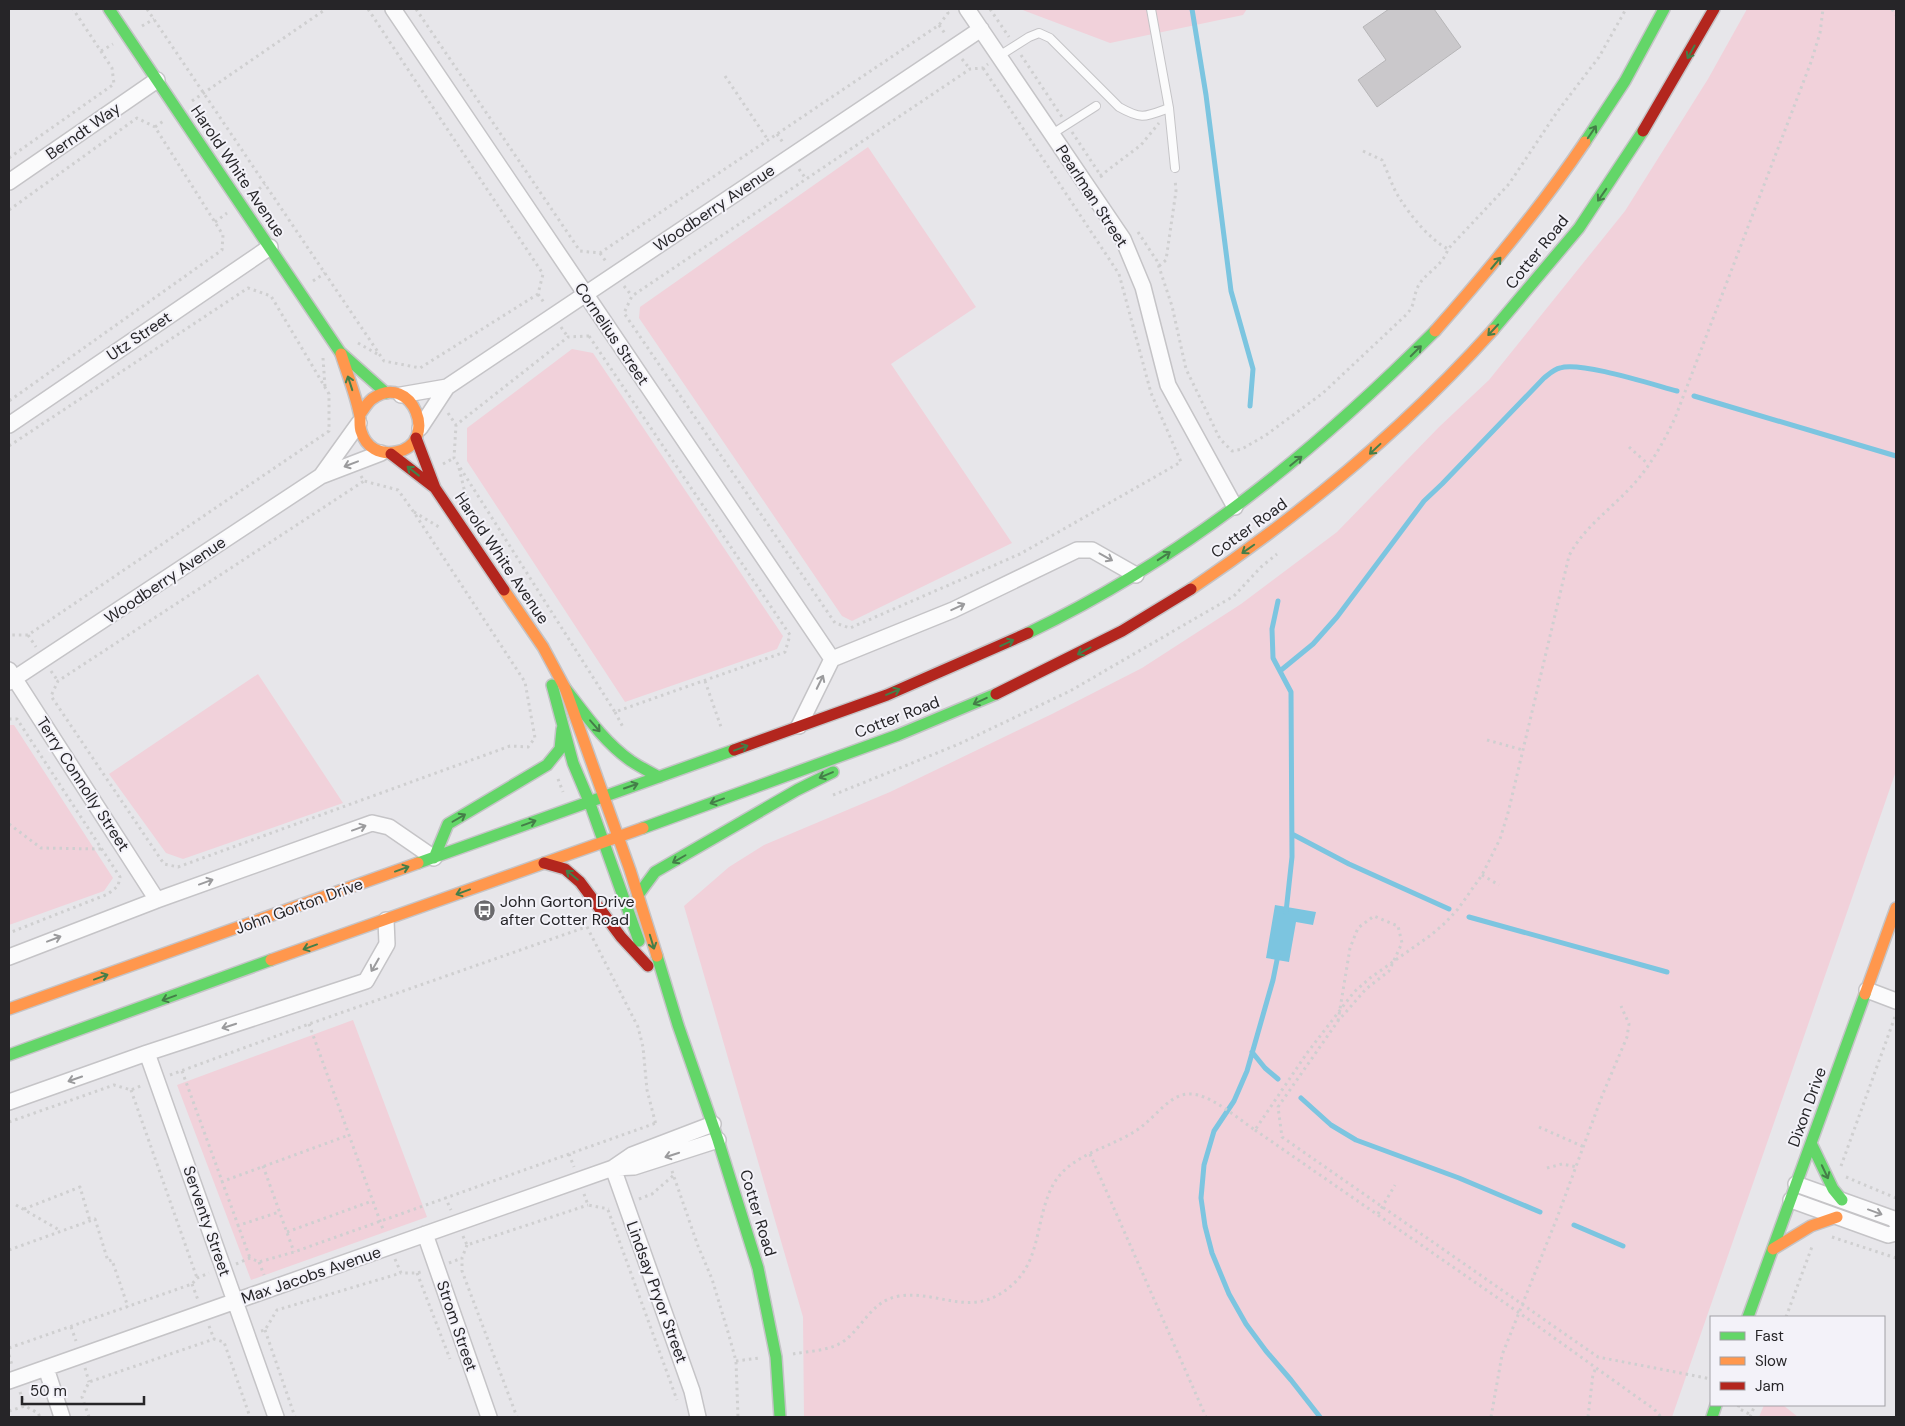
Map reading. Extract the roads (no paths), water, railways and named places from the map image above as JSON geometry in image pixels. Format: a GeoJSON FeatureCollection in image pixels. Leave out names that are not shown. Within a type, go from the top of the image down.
{"type":"FeatureCollection","features":[{"type":"Feature","properties":{"kind":"main road","name":"Harold White Avenue"},"geometry":{"type":"LineString","coordinates":[[109,9],[340,352],[359,419]]}},
{"type":"Feature","properties":{"kind":"main road","name":"Cotter Road"},"geometry":{"type":"LineString","coordinates":[[678,1025],[648,966],[589,801],[887,695],[962,664],[1041,627],[1136,575],[1235,507],[1331,432],[1416,352],[1464,301],[1516,238],[1564,174],[1612,103],[1664,9]]}},
{"type":"Feature","properties":{"kind":"main road","name":"Cotter Road"},"geometry":{"type":"LineString","coordinates":[[603,843],[927,724],[1025,681],[1127,628],[1208,578],[1271,533],[1324,492],[1397,429],[1506,317],[1580,226],[1617,172],[1665,95],[1714,9]]}},
{"type":"Feature","properties":{"kind":"main road","name":"Harold White Avenue"},"geometry":{"type":"LineString","coordinates":[[340,352],[393,394]]}},
{"type":"Feature","properties":{"kind":"main road"},"geometry":{"type":"LineString","coordinates":[[380,393],[393,394],[410,400],[420,418],[418,433],[406,449],[386,453],[372,449],[364,442],[360,433],[359,419],[364,405],[380,393]]}},
{"type":"Feature","properties":{"kind":"main road","name":"Harold White Avenue"},"geometry":{"type":"LineString","coordinates":[[418,433],[435,488],[543,647],[565,688],[604,796]]}},
{"type":"Feature","properties":{"kind":"main road","name":"Harold White Avenue"},"geometry":{"type":"LineString","coordinates":[[386,453],[435,488]]}},
{"type":"Feature","properties":{"kind":"main road"},"geometry":{"type":"LineString","coordinates":[[1105,653],[1127,628]]}},
{"type":"Feature","properties":{"kind":"main road","name":"Harold White Avenue"},"geometry":{"type":"LineString","coordinates":[[543,647],[562,729],[573,764],[589,801]]}},
{"type":"Feature","properties":{"kind":"main road"},"geometry":{"type":"LineString","coordinates":[[565,688],[592,724],[612,746],[632,762],[659,777]]}},
{"type":"Feature","properties":{"kind":"main road"},"geometry":{"type":"LineString","coordinates":[[434,858],[448,824],[547,765],[560,749],[562,729]]}},
{"type":"Feature","properties":{"kind":"main road"},"geometry":{"type":"LineString","coordinates":[[638,895],[646,881],[655,872],[823,776],[840,770]]}},
{"type":"Feature","properties":{"kind":"main road","name":"Cotter Road"},"geometry":{"type":"LineString","coordinates":[[604,796],[638,895],[678,1025],[713,1124],[758,1268],[776,1357],[780,1417]]}},
{"type":"Feature","properties":{"kind":"main road","name":"John Gorton Drive"},"geometry":{"type":"LineString","coordinates":[[9,1010],[589,801]]}},
{"type":"Feature","properties":{"kind":"main road"},"geometry":{"type":"LineString","coordinates":[[9,1055],[603,843]]}},
{"type":"Feature","properties":{"kind":"main road"},"geometry":{"type":"LineString","coordinates":[[544,863],[565,869],[580,882],[621,938],[648,966]]}},
{"type":"Feature","properties":{"kind":"main road","name":"Dixon Drive"},"geometry":{"type":"LineString","coordinates":[[1748,1316],[1896,908]]}},
{"type":"Feature","properties":{"kind":"main road"},"geometry":{"type":"LineString","coordinates":[[1811,1143],[1833,1189],[1842,1200]]}},
{"type":"Feature","properties":{"kind":"main road"},"geometry":{"type":"LineString","coordinates":[[1773,1249],[1797,1233],[1822,1220],[1837,1217]]}},
{"type":"Feature","properties":{"kind":"street","name":"Cornelius Street"},"geometry":{"type":"LineString","coordinates":[[393,9],[832,659]]}},
{"type":"Feature","properties":{"kind":"street","name":"Pearlman Street"},"geometry":{"type":"LineString","coordinates":[[967,9],[1123,239],[1143,287],[1168,385],[1235,507]]}},
{"type":"Feature","properties":{"kind":"street","name":"Woodberry Avenue"},"geometry":{"type":"LineString","coordinates":[[418,433],[446,387],[981,29]]}},
{"type":"Feature","properties":{"kind":"street","name":"Berndt Way"},"geometry":{"type":"LineString","coordinates":[[9,182],[157,80]]}},
{"type":"Feature","properties":{"kind":"street","name":"Utz Street"},"geometry":{"type":"LineString","coordinates":[[9,426],[270,247]]}},
{"type":"Feature","properties":{"kind":"street","name":"Woodberry Avenue"},"geometry":{"type":"LineString","coordinates":[[393,394],[446,387]]}},
{"type":"Feature","properties":{"kind":"street","name":"Woodberry Avenue"},"geometry":{"type":"LineString","coordinates":[[320,476],[359,419]]}},
{"type":"Feature","properties":{"kind":"street","name":"Woodberry Avenue"},"geometry":{"type":"LineString","coordinates":[[11,677],[320,476],[386,453]]}},
{"type":"Feature","properties":{"kind":"street"},"geometry":{"type":"LineString","coordinates":[[799,726],[832,659],[953,610],[1077,550],[1092,550],[1136,575]]}},
{"type":"Feature","properties":{"kind":"street","name":"Terry Connolly Street"},"geometry":{"type":"LineString","coordinates":[[11,677],[157,900]]}},
{"type":"Feature","properties":{"kind":"street"},"geometry":{"type":"LineString","coordinates":[[9,957],[157,900],[372,823],[389,827],[434,858]]}},
{"type":"Feature","properties":{"kind":"street"},"geometry":{"type":"LineString","coordinates":[[9,1102],[147,1053],[366,981],[387,944],[386,920]]}},
{"type":"Feature","properties":{"kind":"street"},"geometry":{"type":"LineString","coordinates":[[1867,990],[1896,1001]]}},
{"type":"Feature","properties":{"kind":"street","name":"Serventy Street"},"geometry":{"type":"LineString","coordinates":[[147,1053],[276,1417]]}},
{"type":"Feature","properties":{"kind":"street","name":"Max Jacobs Avenue"},"geometry":{"type":"LineString","coordinates":[[9,1381],[613,1168],[632,1155],[713,1124]]}},
{"type":"Feature","properties":{"kind":"street","name":"Max Jacobs Avenue"},"geometry":{"type":"LineString","coordinates":[[613,1168],[634,1168],[718,1140]]}},
{"type":"Feature","properties":{"kind":"street","name":"Lindsay Pryor Street"},"geometry":{"type":"LineString","coordinates":[[613,1168],[692,1391],[698,1417]]}},
{"type":"Feature","properties":{"kind":"street"},"geometry":{"type":"LineString","coordinates":[[1796,1184],[1894,1219],[1896,1222]]}},
{"type":"Feature","properties":{"kind":"street"},"geometry":{"type":"LineString","coordinates":[[1790,1200],[1888,1235],[1896,1233]]}},
{"type":"Feature","properties":{"kind":"street","name":"Strom Street"},"geometry":{"type":"LineString","coordinates":[[424,1234],[489,1417]]}},
{"type":"Feature","properties":{"kind":"street"},"geometry":{"type":"LineString","coordinates":[[46,1368],[62,1417]]}},
{"type":"Feature","properties":{"kind":"lane"},"geometry":{"type":"LineString","coordinates":[[1151,9],[1169,108],[1175,168]]}},
{"type":"Feature","properties":{"kind":"lane"},"geometry":{"type":"LineString","coordinates":[[999,56],[1029,37],[1039,33],[1050,38],[1119,107],[1145,117],[1169,108]]}},
{"type":"Feature","properties":{"kind":"lane"},"geometry":{"type":"LineString","coordinates":[[1052,134],[1096,106]]}},
{"type":"Feature","properties":{"kind":"water"},"geometry":{"type":"Polygon","coordinates":[[[1275,905],[1316,912],[1313,925],[1296,922],[1289,962],[1266,958],[1275,905]]]}},
{"type":"Feature","properties":{"kind":"waterway"},"geometry":{"type":"LineString","coordinates":[[1192,9],[1206,95],[1231,291],[1253,369],[1250,406]]}},
{"type":"Feature","properties":{"kind":"waterway"},"geometry":{"type":"LineString","coordinates":[[1280,671],[1313,644],[1337,617],[1424,501],[1551,372],[1560,368],[1583,368],[1677,391]]}},
{"type":"Feature","properties":{"kind":"waterway"},"geometry":{"type":"LineString","coordinates":[[1694,396],[1896,456]]}},
{"type":"Feature","properties":{"kind":"waterway"},"geometry":{"type":"LineString","coordinates":[[1278,601],[1272,629],[1273,658],[1291,692],[1292,857],[1286,912]]}},
{"type":"Feature","properties":{"kind":"waterway"},"geometry":{"type":"LineString","coordinates":[[1292,834],[1349,864],[1449,909]]}},
{"type":"Feature","properties":{"kind":"waterway"},"geometry":{"type":"LineString","coordinates":[[1469,917],[1667,972]]}},
{"type":"Feature","properties":{"kind":"waterway"},"geometry":{"type":"LineString","coordinates":[[1278,955],[1273,980],[1247,1071],[1234,1101],[1214,1131],[1204,1165],[1201,1198],[1205,1226],[1212,1253],[1229,1294],[1246,1324],[1320,1417]]}},
{"type":"Feature","properties":{"kind":"waterway"},"geometry":{"type":"LineString","coordinates":[[1252,1052],[1265,1068],[1278,1079]]}},
{"type":"Feature","properties":{"kind":"waterway"},"geometry":{"type":"LineString","coordinates":[[1301,1098],[1331,1125],[1356,1140],[1459,1178],[1540,1212]]}},
{"type":"Feature","properties":{"kind":"waterway"},"geometry":{"type":"LineString","coordinates":[[1574,1225],[1623,1246]]}},
{"type":"Feature","properties":{"kind":"place","name":"John Gorton Drive after Cotter Road"},"geometry":{"type":"Point","coordinates":[484,910]}}]}
